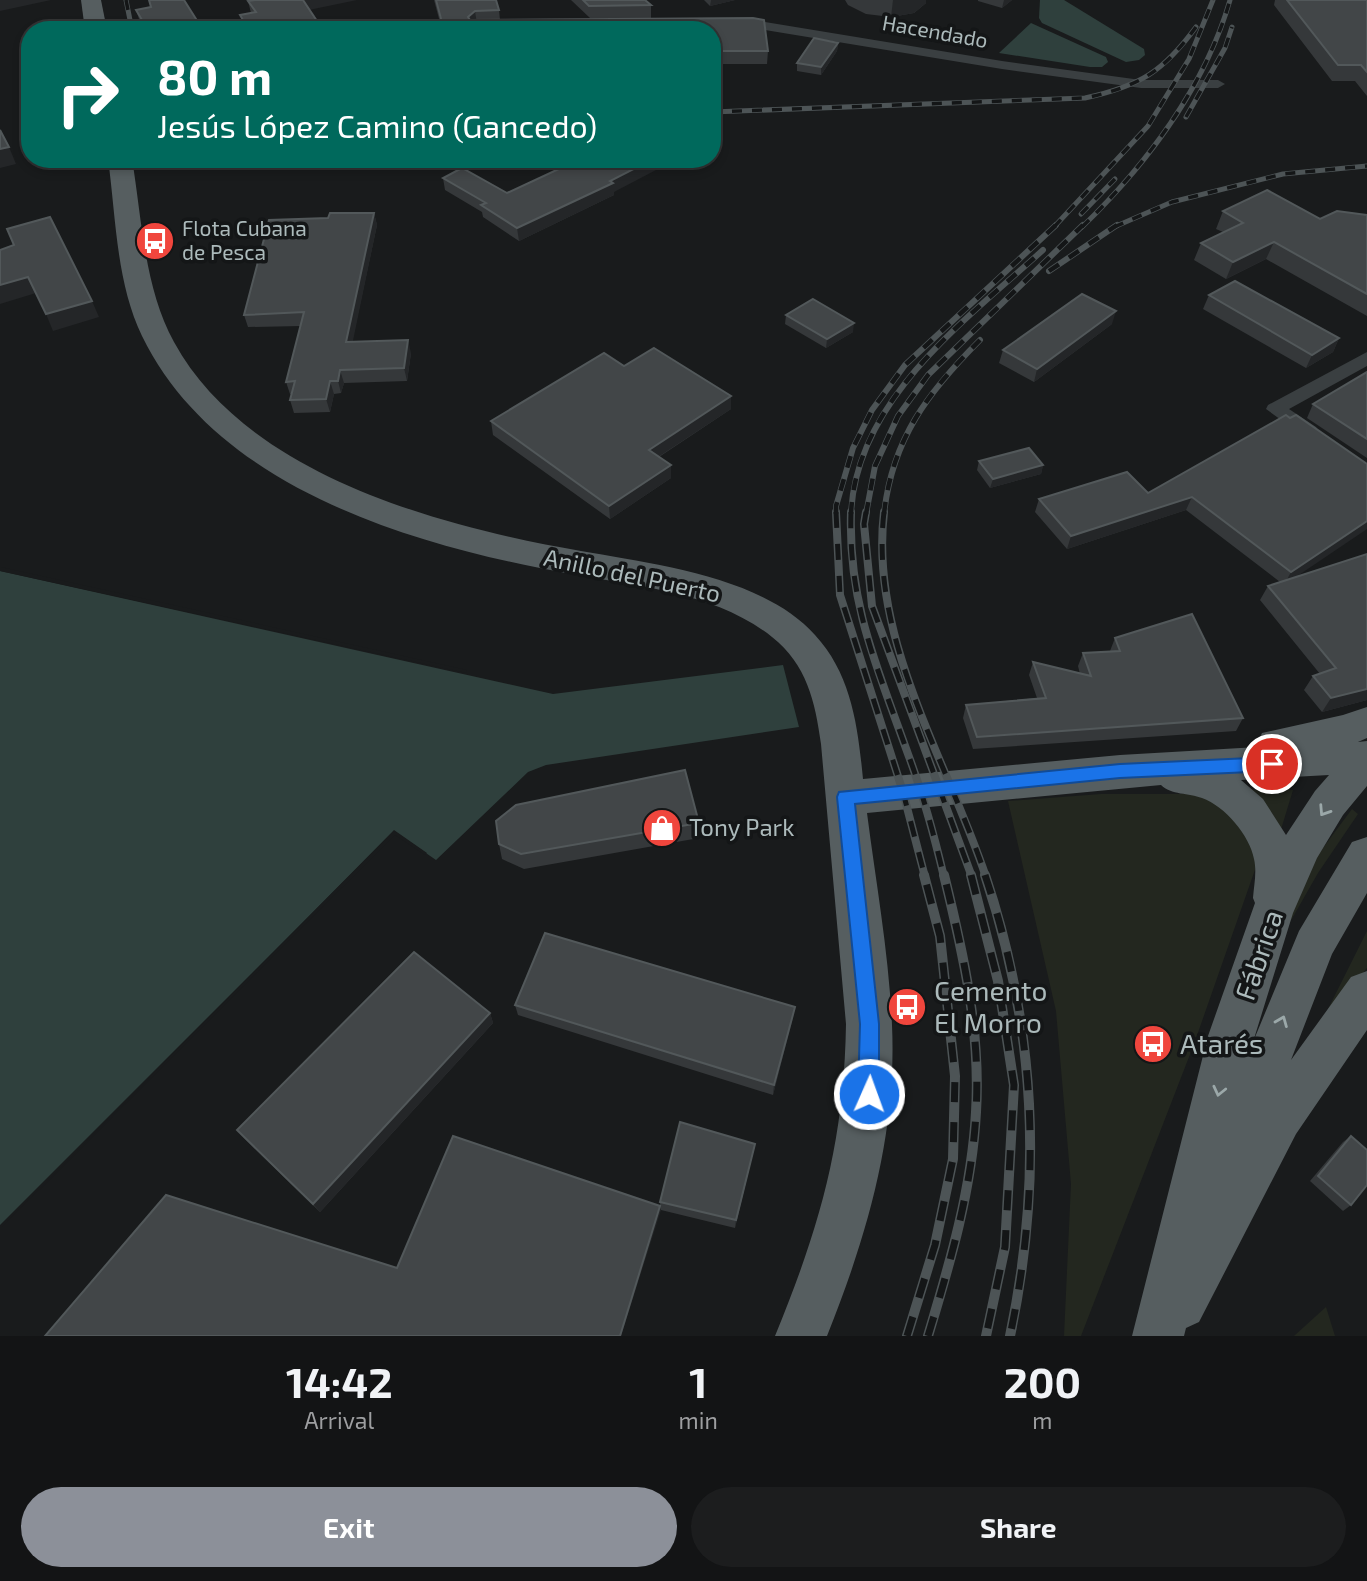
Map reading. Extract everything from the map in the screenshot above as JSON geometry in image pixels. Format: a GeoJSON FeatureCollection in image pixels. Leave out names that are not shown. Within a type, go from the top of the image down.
{"type":"FeatureCollection","features":[{"type":"Feature","properties":{"kind":"main road"},"geometry":{"type":"LineString","coordinates":[[91,0],[94,21]]}},
{"type":"Feature","properties":{"kind":"main road","name":"Anillo del Puerto"},"geometry":{"type":"LineString","coordinates":[[122,168],[144,300],[151,323],[186,381],[223,421],[260,451],[300,476],[354,502],[409,521],[539,556],[625,570],[726,595],[769,617],[816,661],[826,681],[841,748],[869,1024],[867,1118],[843,1225],[801,1336]]}},
{"type":"Feature","properties":{"kind":"main road"},"geometry":{"type":"LineString","coordinates":[[1120,771],[1330,734],[1367,722]]}},
{"type":"Feature","properties":{"kind":"main road"},"geometry":{"type":"LineString","coordinates":[[846,797],[1120,771],[1367,758]]}},
{"type":"Feature","properties":{"kind":"main road","name":"Fábrica"},"geometry":{"type":"LineString","coordinates":[[1161,1336],[1231,1036],[1272,913],[1301,848],[1329,803],[1367,758]]}},
{"type":"Feature","properties":{"kind":"main road"},"geometry":{"type":"LineString","coordinates":[[1120,771],[1177,776],[1211,784],[1235,798],[1258,825],[1273,853],[1277,874],[1272,913]]}},
{"type":"Feature","properties":{"kind":"main road","name":"Fábrica"},"geometry":{"type":"LineString","coordinates":[[1161,1336],[1314,945],[1367,855]]}},
{"type":"Feature","properties":{"kind":"main road"},"geometry":{"type":"LineString","coordinates":[[1161,1336],[1279,1117],[1367,992]]}},
{"type":"Feature","properties":{"kind":"street","name":"Hacendado"},"geometry":{"type":"LineString","coordinates":[[721,24],[753,24],[1002,65],[1142,84],[1218,84]]}},
{"type":"Feature","properties":{"kind":"street"},"geometry":{"type":"LineString","coordinates":[[1321,439],[1275,409],[1367,358]]}},
{"type":"Feature","properties":{"kind":"shaded area"},"geometry":{"type":"Polygon","coordinates":[[[1040,0],[1064,0],[1144,49],[1145,55],[1139,60],[1126,62],[1042,23],[1039,18],[1040,0]]]}},
{"type":"Feature","properties":{"kind":"shaded area"},"geometry":{"type":"Polygon","coordinates":[[[1031,23],[1106,57],[1108,62],[1102,67],[1090,67],[999,53],[1031,23]]]}},
{"type":"Feature","properties":{"kind":"shaded area"},"geometry":{"type":"Polygon","coordinates":[[[0,571],[553,694],[783,665],[799,727],[546,765],[528,772],[436,860],[394,831],[0,1225],[0,571]]]}},
{"type":"Feature","properties":{"kind":"shaded area"},"geometry":{"type":"Polygon","coordinates":[[[1237,789],[1293,790],[1279,836],[1237,789]]]}},
{"type":"Feature","properties":{"kind":"shaded area"},"geometry":{"type":"Polygon","coordinates":[[[1101,794],[1192,794],[1212,801],[1246,828],[1257,864],[1194,1044],[1081,1336],[1064,1336],[1071,1184],[1056,1011],[1008,801],[1101,794]]]}},
{"type":"Feature","properties":{"kind":"shaded area"},"geometry":{"type":"Polygon","coordinates":[[[1352,809],[1358,814],[1318,873],[1265,966],[1311,864],[1352,809]]]}},
{"type":"Feature","properties":{"kind":"shaded area"},"geometry":{"type":"Polygon","coordinates":[[[1367,931],[1367,968],[1323,1019],[1367,931]]]}},
{"type":"Feature","properties":{"kind":"shaded area"},"geometry":{"type":"Polygon","coordinates":[[[1326,1307],[1335,1336],[1294,1336],[1326,1307]]]}},
{"type":"Feature","properties":{"kind":"pier"},"geometry":{"type":"Polygon","coordinates":[[[0,567],[467,670],[466,673],[0,571],[0,567]]]}},
{"type":"Feature","properties":{"kind":"pier"},"geometry":{"type":"Polygon","coordinates":[[[394,830],[427,853],[425,855],[395,835],[0,1229],[394,830]]]}},
{"type":"Feature","properties":{"kind":"building"},"geometry":{"type":"Polygon","coordinates":[[[149,0],[184,0],[197,21],[143,21],[136,10],[151,7],[149,0]]]}},
{"type":"Feature","properties":{"kind":"building"},"geometry":{"type":"Polygon","coordinates":[[[303,0],[317,21],[244,21],[240,15],[256,12],[248,1],[303,0]]]}},
{"type":"Feature","properties":{"kind":"building"},"geometry":{"type":"Polygon","coordinates":[[[436,0],[496,0],[499,10],[475,11],[468,17],[470,20],[753,18],[764,20],[768,51],[721,51],[721,21],[442,21],[436,0]]]}},
{"type":"Feature","properties":{"kind":"building"},"geometry":{"type":"Polygon","coordinates":[[[583,0],[645,0],[651,5],[589,6],[583,0]]]}},
{"type":"Feature","properties":{"kind":"building"},"geometry":{"type":"Polygon","coordinates":[[[1287,0],[1367,0],[1367,72],[1361,65],[1338,65],[1287,0]]]}},
{"type":"Feature","properties":{"kind":"building"},"geometry":{"type":"Polygon","coordinates":[[[814,38],[838,43],[821,67],[797,63],[814,38]]]}},
{"type":"Feature","properties":{"kind":"building"},"geometry":{"type":"Polygon","coordinates":[[[0,130],[9,147],[0,149],[0,130]]]}},
{"type":"Feature","properties":{"kind":"building"},"geometry":{"type":"Polygon","coordinates":[[[462,168],[507,193],[561,168],[635,168],[610,181],[613,183],[517,228],[481,205],[486,203],[443,178],[462,168]]]}},
{"type":"Feature","properties":{"kind":"building"},"geometry":{"type":"Polygon","coordinates":[[[1267,190],[1320,219],[1337,211],[1367,215],[1367,294],[1274,242],[1233,262],[1201,243],[1243,223],[1223,211],[1267,190]]]}},
{"type":"Feature","properties":{"kind":"building"},"geometry":{"type":"Polygon","coordinates":[[[330,213],[374,213],[346,342],[408,340],[404,368],[340,370],[338,381],[330,381],[326,399],[290,400],[295,381],[286,382],[304,312],[244,315],[269,220],[328,218],[330,213]]]}},
{"type":"Feature","properties":{"kind":"building"},"geometry":{"type":"Polygon","coordinates":[[[50,217],[92,301],[46,314],[28,277],[0,285],[0,250],[14,245],[7,229],[50,217]]]}},
{"type":"Feature","properties":{"kind":"building"},"geometry":{"type":"Polygon","coordinates":[[[1235,281],[1339,338],[1312,355],[1209,295],[1235,281]]]}},
{"type":"Feature","properties":{"kind":"building"},"geometry":{"type":"Polygon","coordinates":[[[1082,294],[1116,311],[1037,369],[1003,350],[1082,294]]]}},
{"type":"Feature","properties":{"kind":"building"},"geometry":{"type":"Polygon","coordinates":[[[813,299],[854,323],[827,339],[786,315],[813,299]]]}},
{"type":"Feature","properties":{"kind":"building"},"geometry":{"type":"Polygon","coordinates":[[[654,348],[731,396],[649,450],[671,465],[609,506],[491,421],[604,353],[624,366],[654,348]]]}},
{"type":"Feature","properties":{"kind":"building"},"geometry":{"type":"Polygon","coordinates":[[[1367,372],[1367,439],[1313,404],[1367,372]]]}},
{"type":"Feature","properties":{"kind":"building"},"geometry":{"type":"Polygon","coordinates":[[[1286,415],[1290,418],[1296,415],[1367,464],[1367,521],[1291,572],[1192,497],[1071,536],[1039,499],[1127,472],[1148,493],[1286,415]]]}},
{"type":"Feature","properties":{"kind":"building"},"geometry":{"type":"Polygon","coordinates":[[[1029,448],[1043,465],[993,479],[979,461],[1029,448]]]}},
{"type":"Feature","properties":{"kind":"building"},"geometry":{"type":"Polygon","coordinates":[[[1367,554],[1367,689],[1331,698],[1313,676],[1336,668],[1268,586],[1367,554]]]}},
{"type":"Feature","properties":{"kind":"building"},"geometry":{"type":"Polygon","coordinates":[[[1192,614],[1243,718],[977,737],[966,705],[1046,698],[1033,662],[1091,676],[1083,653],[1120,651],[1115,638],[1192,614]]]}},
{"type":"Feature","properties":{"kind":"building"},"geometry":{"type":"Polygon","coordinates":[[[685,770],[699,823],[521,854],[499,844],[496,821],[516,805],[685,770]]]}},
{"type":"Feature","properties":{"kind":"building"},"geometry":{"type":"Polygon","coordinates":[[[545,933],[795,1007],[774,1085],[515,1005],[545,933]]]}},
{"type":"Feature","properties":{"kind":"building"},"geometry":{"type":"Polygon","coordinates":[[[414,952],[490,1013],[313,1204],[237,1130],[414,952]]]}},
{"type":"Feature","properties":{"kind":"building"},"geometry":{"type":"Polygon","coordinates":[[[680,1122],[755,1144],[736,1220],[660,1202],[680,1122]]]}},
{"type":"Feature","properties":{"kind":"building"},"geometry":{"type":"Polygon","coordinates":[[[453,1136],[660,1206],[620,1336],[45,1336],[166,1195],[397,1268],[453,1136]]]}},
{"type":"Feature","properties":{"kind":"building"},"geometry":{"type":"Polygon","coordinates":[[[1351,1136],[1367,1150],[1367,1185],[1351,1205],[1318,1176],[1351,1136]]]}},
{"type":"Feature","properties":{"kind":"railway"},"geometry":{"type":"LineString","coordinates":[[126,0],[130,21]]}},
{"type":"Feature","properties":{"kind":"railway"},"geometry":{"type":"LineString","coordinates":[[1055,226],[1148,126],[1189,59],[1213,0]]}},
{"type":"Feature","properties":{"kind":"railway"},"geometry":{"type":"LineString","coordinates":[[1082,227],[1129,178],[1171,123],[1205,63],[1230,0]]}},
{"type":"Feature","properties":{"kind":"railway"},"geometry":{"type":"LineString","coordinates":[[721,112],[1085,98],[1121,88],[1149,75],[1172,55],[1196,27]]}},
{"type":"Feature","properties":{"kind":"railway"},"geometry":{"type":"LineString","coordinates":[[1186,117],[1225,48],[1232,27]]}},
{"type":"Feature","properties":{"kind":"railway"},"geometry":{"type":"LineString","coordinates":[[1114,227],[1172,202],[1283,174],[1367,166]]}},
{"type":"Feature","properties":{"kind":"railway"},"geometry":{"type":"LineString","coordinates":[[1081,214],[1115,179]]}},
{"type":"Feature","properties":{"kind":"railway"},"geometry":{"type":"LineString","coordinates":[[866,514],[875,466],[898,416],[928,375],[1083,225]]}},
{"type":"Feature","properties":{"kind":"railway"},"geometry":{"type":"LineString","coordinates":[[836,512],[853,448],[872,410],[905,365],[1055,226]]}},
{"type":"Feature","properties":{"kind":"railway"},"geometry":{"type":"LineString","coordinates":[[1049,271],[1114,227]]}},
{"type":"Feature","properties":{"kind":"railway"},"geometry":{"type":"LineString","coordinates":[[851,514],[858,473],[872,434],[894,398],[920,365],[950,334],[1043,250]]}},
{"type":"Feature","properties":{"kind":"railway"},"geometry":{"type":"LineString","coordinates":[[884,514],[895,462],[916,418],[944,379],[980,340]]}},
{"type":"Feature","properties":{"kind":"railway"},"geometry":{"type":"LineString","coordinates":[[836,512],[840,595],[903,792],[925,877]]}},
{"type":"Feature","properties":{"kind":"railway"},"geometry":{"type":"LineString","coordinates":[[866,512],[864,524],[872,606],[972,877]]}},
{"type":"Feature","properties":{"kind":"railway"},"geometry":{"type":"LineString","coordinates":[[884,512],[882,560],[888,606],[899,653],[986,877]]}},
{"type":"Feature","properties":{"kind":"railway"},"geometry":{"type":"LineString","coordinates":[[851,514],[854,577],[867,636],[919,784],[944,877]]}},
{"type":"Feature","properties":{"kind":"railway"},"geometry":{"type":"LineString","coordinates":[[907,1336],[935,1245],[953,1159],[955,1076],[940,936],[924,875]]}},
{"type":"Feature","properties":{"kind":"railway"},"geometry":{"type":"LineString","coordinates":[[928,1336],[965,1197],[976,1112],[976,1052],[969,992],[944,875]]}},
{"type":"Feature","properties":{"kind":"railway"},"geometry":{"type":"LineString","coordinates":[[971,875],[998,981],[1014,1085],[1005,1247],[986,1336]]}},
{"type":"Feature","properties":{"kind":"railway"},"geometry":{"type":"LineString","coordinates":[[985,875],[1015,990],[1029,1104],[1027,1219],[1010,1336]]}},
{"type":"Feature","properties":{"kind":"place","name":"Flota Cubana de Pesca"},"geometry":{"type":"Point","coordinates":[155,241]}},
{"type":"Feature","properties":{"kind":"place","name":"Tony Park"},"geometry":{"type":"Point","coordinates":[662,828]}},
{"type":"Feature","properties":{"kind":"place","name":"Cemento El Morro"},"geometry":{"type":"Point","coordinates":[907,1007]}},
{"type":"Feature","properties":{"kind":"place","name":"Atarés"},"geometry":{"type":"Point","coordinates":[1153,1044]}},
{"type":"Feature","properties":{"kind":"route"},"geometry":{"type":"LineString","coordinates":[[869,1094],[869,1024],[846,797],[1120,771],[1272,764]]}}]}
